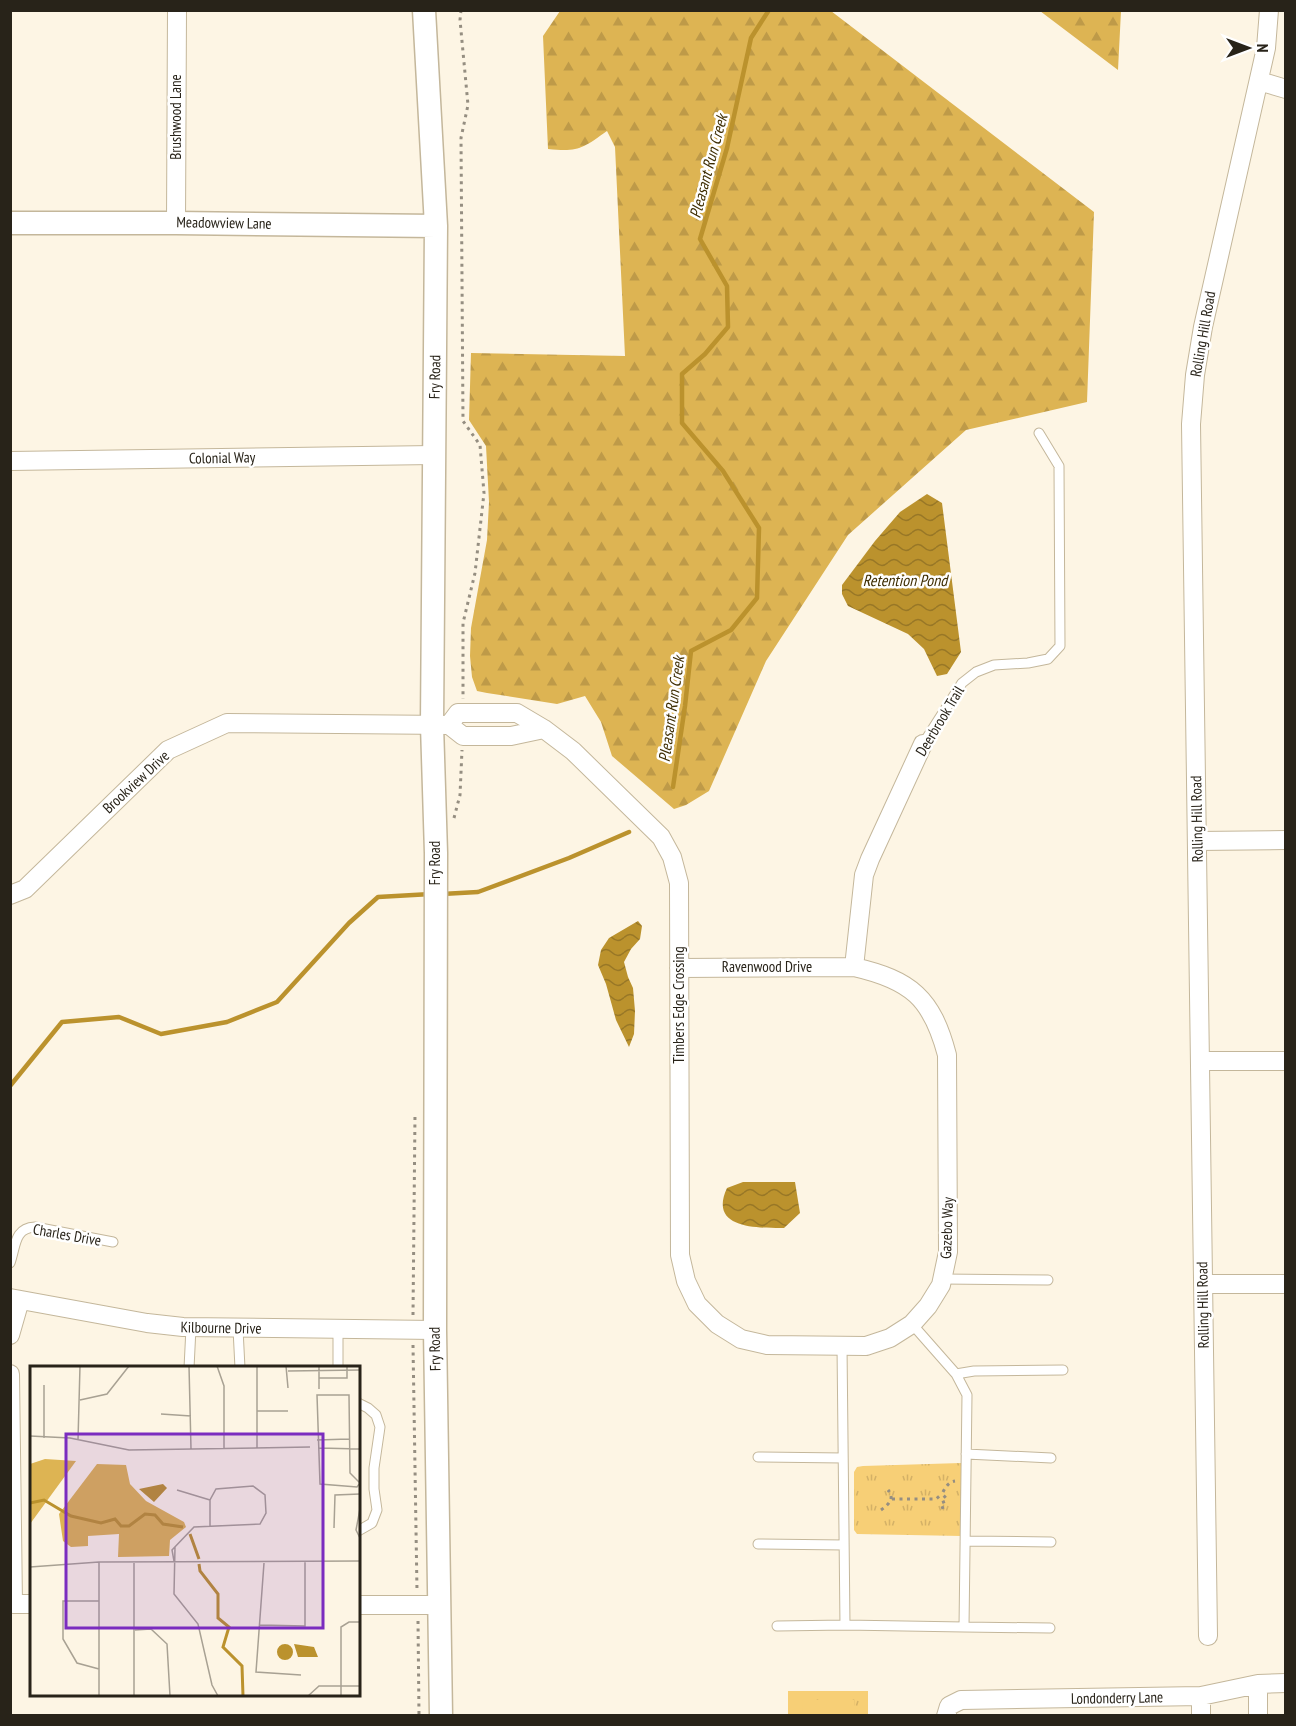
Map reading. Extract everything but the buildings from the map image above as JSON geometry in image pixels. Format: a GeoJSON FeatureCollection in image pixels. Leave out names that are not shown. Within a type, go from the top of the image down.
{"type":"FeatureCollection","features":[{"type":"Feature","properties":{"kind":"street","name":"Brushwood Lane"},"geometry":{"type":"LineString","coordinates":[[176,223],[177,10]]}},
{"type":"Feature","properties":{"kind":"street","name":"Fry Road"},"geometry":{"type":"LineString","coordinates":[[424,10],[436,226],[434,455],[448,729],[436,853],[424,1330],[428,1605],[441,1716]]}},
{"type":"Feature","properties":{"kind":"street","name":"Rolling Hill Road"},"geometry":{"type":"LineString","coordinates":[[1208,1636],[1192,400],[1203,327],[1266,48],[1269,10]]}},
{"type":"Feature","properties":{"kind":"street"},"geometry":{"type":"LineString","coordinates":[[1258,81],[1286,89]]}},
{"type":"Feature","properties":{"kind":"street","name":"Meadowview Lane"},"geometry":{"type":"LineString","coordinates":[[10,223],[436,226]]}},
{"type":"Feature","properties":{"kind":"street","name":"Colonial Way"},"geometry":{"type":"LineString","coordinates":[[10,461],[434,455]]}},
{"type":"Feature","properties":{"kind":"street"},"geometry":{"type":"LineString","coordinates":[[463,713],[458,713],[448,729],[511,736],[544,729]]}},
{"type":"Feature","properties":{"kind":"street","name":"Timbers Edge Crossing"},"geometry":{"type":"LineString","coordinates":[[463,713],[517,713],[544,729],[573,751],[661,837],[672,857],[679,883],[680,1255],[686,1281],[697,1304],[717,1324]]}},
{"type":"Feature","properties":{"kind":"street","name":"Brookview Drive"},"geometry":{"type":"LineString","coordinates":[[10,895],[26,889],[168,750],[227,723],[448,729]]}},
{"type":"Feature","properties":{"kind":"street","name":"Deerbrook Trail"},"geometry":{"type":"LineString","coordinates":[[854,967],[864,875],[923,744]]}},
{"type":"Feature","properties":{"kind":"street"},"geometry":{"type":"LineString","coordinates":[[1197,841],[1286,840]]}},
{"type":"Feature","properties":{"kind":"street","name":"Ravenwood Drive"},"geometry":{"type":"LineString","coordinates":[[679,968],[854,967]]}},
{"type":"Feature","properties":{"kind":"street","name":"Gazebo Way"},"geometry":{"type":"LineString","coordinates":[[717,1324],[741,1339],[766,1345],[866,1346],[890,1338],[912,1324],[928,1306],[941,1285],[948,1252],[947,1055],[940,1030],[927,1005],[907,986],[881,973],[854,967]]}},
{"type":"Feature","properties":{"kind":"street"},"geometry":{"type":"LineString","coordinates":[[1200,1061],[1286,1061]]}},
{"type":"Feature","properties":{"kind":"street"},"geometry":{"type":"LineString","coordinates":[[1203,1284],[1286,1284]]}},
{"type":"Feature","properties":{"kind":"street"},"geometry":{"type":"LineString","coordinates":[[10,1335],[15,1299]]}},
{"type":"Feature","properties":{"kind":"street","name":"Kilbourne Drive"},"geometry":{"type":"LineString","coordinates":[[15,1299],[147,1323],[191,1328],[424,1330]]}},
{"type":"Feature","properties":{"kind":"street"},"geometry":{"type":"LineString","coordinates":[[10,1374],[22,1604]]}},
{"type":"Feature","properties":{"kind":"street"},"geometry":{"type":"LineString","coordinates":[[360,1605],[428,1605]]}},
{"type":"Feature","properties":{"kind":"street","name":"Londonderry Lane"},"geometry":{"type":"LineString","coordinates":[[948,1711],[961,1700],[1201,1696],[1258,1684],[1286,1683]]}},
{"type":"Feature","properties":{"kind":"street"},"geometry":{"type":"LineString","coordinates":[[1258,1684],[1258,1716]]}},
{"type":"Feature","properties":{"kind":"street"},"geometry":{"type":"LineString","coordinates":[[1201,1696],[1201,1716]]}},
{"type":"Feature","properties":{"kind":"lane","name":"Deerbrook Trail"},"geometry":{"type":"LineString","coordinates":[[923,744],[962,683],[976,672],[993,665],[1028,663],[1048,659],[1059,646],[1059,466],[1039,433]]}},
{"type":"Feature","properties":{"kind":"lane","name":"Charles Drive"},"geometry":{"type":"LineString","coordinates":[[10,1263],[20,1232],[26,1228],[35,1227],[113,1242]]}},
{"type":"Feature","properties":{"kind":"lane"},"geometry":{"type":"LineString","coordinates":[[942,1279],[1048,1280]]}},
{"type":"Feature","properties":{"kind":"lane"},"geometry":{"type":"LineString","coordinates":[[912,1324],[956,1374],[967,1395],[964,1627]]}},
{"type":"Feature","properties":{"kind":"lane"},"geometry":{"type":"LineString","coordinates":[[189,1366],[191,1328]]}},
{"type":"Feature","properties":{"kind":"lane"},"geometry":{"type":"LineString","coordinates":[[238,1329],[240,1366]]}},
{"type":"Feature","properties":{"kind":"lane"},"geometry":{"type":"LineString","coordinates":[[338,1329],[338,1366]]}},
{"type":"Feature","properties":{"kind":"lane"},"geometry":{"type":"LineString","coordinates":[[842,1346],[845,1625]]}},
{"type":"Feature","properties":{"kind":"lane"},"geometry":{"type":"LineString","coordinates":[[956,1374],[974,1371],[1063,1370]]}},
{"type":"Feature","properties":{"kind":"lane"},"geometry":{"type":"LineString","coordinates":[[360,1404],[376,1415],[380,1427],[374,1468],[377,1510],[372,1523],[360,1530]]}},
{"type":"Feature","properties":{"kind":"lane"},"geometry":{"type":"LineString","coordinates":[[966,1454],[1051,1458]]}},
{"type":"Feature","properties":{"kind":"lane"},"geometry":{"type":"LineString","coordinates":[[758,1457],[843,1458]]}},
{"type":"Feature","properties":{"kind":"lane"},"geometry":{"type":"LineString","coordinates":[[965,1541],[1051,1542]]}},
{"type":"Feature","properties":{"kind":"lane"},"geometry":{"type":"LineString","coordinates":[[758,1544],[844,1545]]}},
{"type":"Feature","properties":{"kind":"lane"},"geometry":{"type":"LineString","coordinates":[[777,1626],[1050,1628]]}},
{"type":"Feature","properties":{"kind":"path"},"geometry":{"type":"LineString","coordinates":[[460,10],[468,105],[461,138],[463,421],[480,445],[484,493],[475,573],[463,623],[463,713]]}},
{"type":"Feature","properties":{"kind":"path"},"geometry":{"type":"LineString","coordinates":[[448,729],[460,795],[452,827]]}},
{"type":"Feature","properties":{"kind":"path"},"geometry":{"type":"LineString","coordinates":[[416,1106],[424,1330],[428,1605],[419,1716]]}},
{"type":"Feature","properties":{"kind":"path"},"geometry":{"type":"LineString","coordinates":[[892,1499],[938,1498],[952,1482],[966,1479]]}},
{"type":"Feature","properties":{"kind":"path"},"geometry":{"type":"LineString","coordinates":[[881,1510],[890,1504],[892,1499],[888,1490]]}},
{"type":"Feature","properties":{"kind":"path"},"geometry":{"type":"LineString","coordinates":[[942,1494],[946,1498],[946,1501],[942,1503]]}},
{"type":"Feature","properties":{"kind":"path"},"geometry":{"type":"LineString","coordinates":[[938,1498],[943,1509]]}},
{"type":"Feature","properties":{"kind":"green space"},"geometry":{"type":"Polygon","coordinates":[[[560,11],[831,11],[1094,212],[1087,402],[966,430],[848,535],[766,661],[709,791],[686,805],[674,809],[612,756],[601,722],[585,696],[557,704],[487,693],[477,691],[472,677],[471,628],[487,540],[489,502],[486,446],[469,420],[471,353],[625,356],[615,147],[607,131],[579,148],[548,149],[543,36],[560,11]]]}},
{"type":"Feature","properties":{"kind":"green space"},"geometry":{"type":"Polygon","coordinates":[[[1040,11],[1121,11],[1118,70],[1040,11]]]}},
{"type":"Feature","properties":{"kind":"green space"},"geometry":{"type":"Polygon","coordinates":[[[961,1463],[961,1536],[857,1534],[854,1530],[854,1472],[857,1467],[961,1463]]]}},
{"type":"Feature","properties":{"kind":"green space"},"geometry":{"type":"Polygon","coordinates":[[[788,1691],[868,1691],[868,1715],[788,1715],[788,1691]]]}},
{"type":"Feature","properties":{"kind":"green space"},"geometry":{"type":"Polygon","coordinates":[[[802,1700],[854,1700],[854,1715],[803,1715],[802,1700]]]}},
{"type":"Feature","properties":{"kind":"water","name":"Retention Pond"},"geometry":{"type":"Polygon","coordinates":[[[927,494],[942,503],[961,652],[947,674],[937,676],[924,649],[908,634],[848,606],[842,594],[842,585],[875,541],[900,512],[927,494]]]}},
{"type":"Feature","properties":{"kind":"water"},"geometry":{"type":"Polygon","coordinates":[[[638,921],[642,926],[640,939],[624,962],[633,988],[635,1011],[634,1034],[629,1047],[616,1020],[598,965],[601,950],[609,938],[638,921]]]}},
{"type":"Feature","properties":{"kind":"water"},"geometry":{"type":"Polygon","coordinates":[[[743,1182],[795,1182],[800,1213],[784,1228],[749,1226],[730,1219],[724,1212],[723,1201],[727,1188],[743,1182]]]}},
{"type":"Feature","properties":{"kind":"waterway","name":"Pleasant Run Creek"},"geometry":{"type":"LineString","coordinates":[[673,787],[691,651],[731,630],[757,598],[759,528],[723,471],[682,423],[682,374],[705,354],[728,327],[727,286],[700,239],[727,148],[751,38],[769,10]]}},
{"type":"Feature","properties":{"kind":"waterway","name":"Pleasant Run Creek"},"geometry":{"type":"LineString","coordinates":[[442,894],[478,892],[569,858],[629,832]]}},
{"type":"Feature","properties":{"kind":"waterway","name":"Pleasant Run Creek"},"geometry":{"type":"LineString","coordinates":[[10,1086],[62,1022],[119,1017],[161,1034],[227,1022],[277,1002],[349,923],[378,897],[431,894]]}}]}
